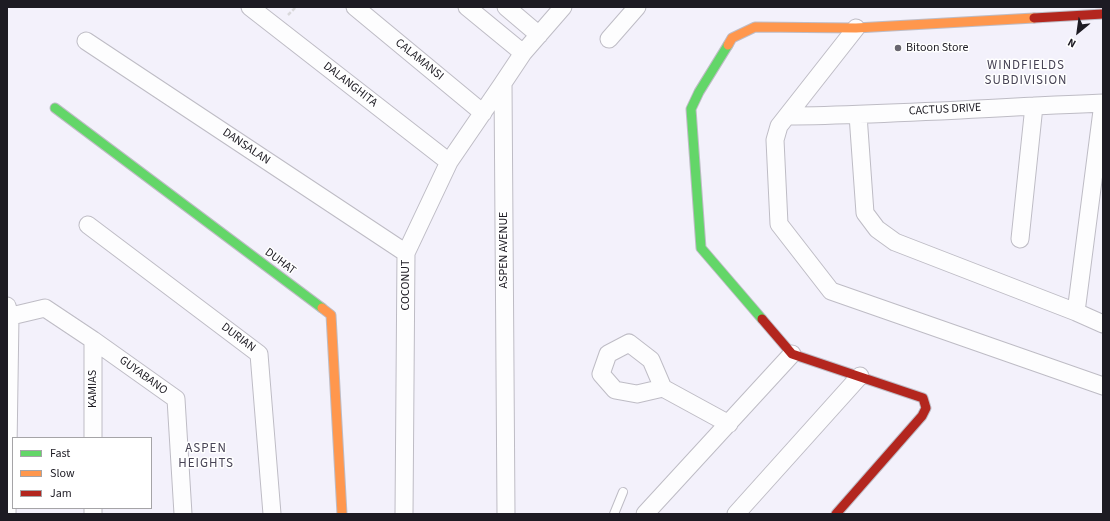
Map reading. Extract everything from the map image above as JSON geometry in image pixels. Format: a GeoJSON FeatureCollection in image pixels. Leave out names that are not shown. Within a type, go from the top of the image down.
{"type":"FeatureCollection","features":[{"type":"Feature","properties":{"kind":"street","name":"DALANGHITA"},"geometry":{"type":"LineString","coordinates":[[250,7],[449,162]]}},
{"type":"Feature","properties":{"kind":"street","name":"CALAMANSI"},"geometry":{"type":"LineString","coordinates":[[355,7],[483,113]]}},
{"type":"Feature","properties":{"kind":"street"},"geometry":{"type":"LineString","coordinates":[[467,7],[523,53]]}},
{"type":"Feature","properties":{"kind":"street"},"geometry":{"type":"LineString","coordinates":[[506,7],[539,35]]}},
{"type":"Feature","properties":{"kind":"street"},"geometry":{"type":"LineString","coordinates":[[503,83],[523,53],[563,7]]}},
{"type":"Feature","properties":{"kind":"street"},"geometry":{"type":"LineString","coordinates":[[609,39],[636,7]]}},
{"type":"Feature","properties":{"kind":"street"},"geometry":{"type":"LineString","coordinates":[[836,514],[922,416],[926,408],[923,398],[792,354],[701,248],[691,109],[699,92],[732,38],[755,27],[856,28],[1103,14]]}},
{"type":"Feature","properties":{"kind":"street"},"geometry":{"type":"LineString","coordinates":[[856,28],[779,126],[775,140],[780,224],[830,291],[1103,386]]}},
{"type":"Feature","properties":{"kind":"street","name":"DANSALAN"},"geometry":{"type":"LineString","coordinates":[[86,42],[406,253]]}},
{"type":"Feature","properties":{"kind":"street","name":"COCONUT"},"geometry":{"type":"LineString","coordinates":[[404,514],[406,253],[449,162],[503,83]]}},
{"type":"Feature","properties":{"kind":"street","name":"ASPEN AVENUE"},"geometry":{"type":"LineString","coordinates":[[503,83],[506,514]]}},
{"type":"Feature","properties":{"kind":"street"},"geometry":{"type":"LineString","coordinates":[[1076,312],[1103,103]]}},
{"type":"Feature","properties":{"kind":"street","name":"CACTUS DRIVE"},"geometry":{"type":"LineString","coordinates":[[787,116],[858,115],[1103,103]]}},
{"type":"Feature","properties":{"kind":"street"},"geometry":{"type":"LineString","coordinates":[[1020,239],[1034,106]]}},
{"type":"Feature","properties":{"kind":"street","name":"DUHAT"},"geometry":{"type":"LineString","coordinates":[[55,108],[331,315],[342,514]]}},
{"type":"Feature","properties":{"kind":"street"},"geometry":{"type":"LineString","coordinates":[[858,115],[865,213],[876,229],[895,242],[1076,312],[1103,324]]}},
{"type":"Feature","properties":{"kind":"street","name":"DURIAN"},"geometry":{"type":"LineString","coordinates":[[88,225],[259,354],[272,514]]}},
{"type":"Feature","properties":{"kind":"street","name":"GUYABANO"},"geometry":{"type":"LineString","coordinates":[[8,313],[46,308],[176,400],[183,514]]}},
{"type":"Feature","properties":{"kind":"street"},"geometry":{"type":"LineString","coordinates":[[7,514],[8,313]]}},
{"type":"Feature","properties":{"kind":"street","name":"KAMIAS"},"geometry":{"type":"LineString","coordinates":[[93,340],[93,437]]}},
{"type":"Feature","properties":{"kind":"street"},"geometry":{"type":"LineString","coordinates":[[645,514],[792,354]]}},
{"type":"Feature","properties":{"kind":"street"},"geometry":{"type":"LineString","coordinates":[[736,514],[860,376]]}},
{"type":"Feature","properties":{"kind":"street"},"geometry":{"type":"LineString","coordinates":[[663,388],[729,424]]}},
{"type":"Feature","properties":{"kind":"lane"},"geometry":{"type":"LineString","coordinates":[[614,514],[623,492]]}},
{"type":"Feature","properties":{"kind":"traffic: fast"},"geometry":{"type":"LineString","coordinates":[[728,45],[699,92],[691,109],[701,248],[762,319]]}},
{"type":"Feature","properties":{"kind":"traffic: fast"},"geometry":{"type":"LineString","coordinates":[[55,108],[322,308]]}},
{"type":"Feature","properties":{"kind":"traffic: slow"},"geometry":{"type":"LineString","coordinates":[[728,45],[732,38],[755,27],[856,28],[1034,18]]}},
{"type":"Feature","properties":{"kind":"traffic: slow"},"geometry":{"type":"LineString","coordinates":[[322,308],[331,315],[342,514]]}},
{"type":"Feature","properties":{"kind":"traffic: jam"},"geometry":{"type":"LineString","coordinates":[[1034,18],[1103,14]]}},
{"type":"Feature","properties":{"kind":"traffic: jam"},"geometry":{"type":"LineString","coordinates":[[762,319],[792,354],[923,398],[926,408],[922,416],[836,514]]}},
{"type":"Feature","properties":{"kind":"place","name":"Bitoon Store"},"geometry":{"type":"Point","coordinates":[898,48]}},
{"type":"Feature","properties":{"kind":"district","name":"WINDFIELDS SUBDIVISION"},"geometry":{"type":"Point","coordinates":[1026,74]}},
{"type":"Feature","properties":{"kind":"district","name":"ASPEN HEIGHTS"},"geometry":{"type":"Point","coordinates":[206,456]}}]}
